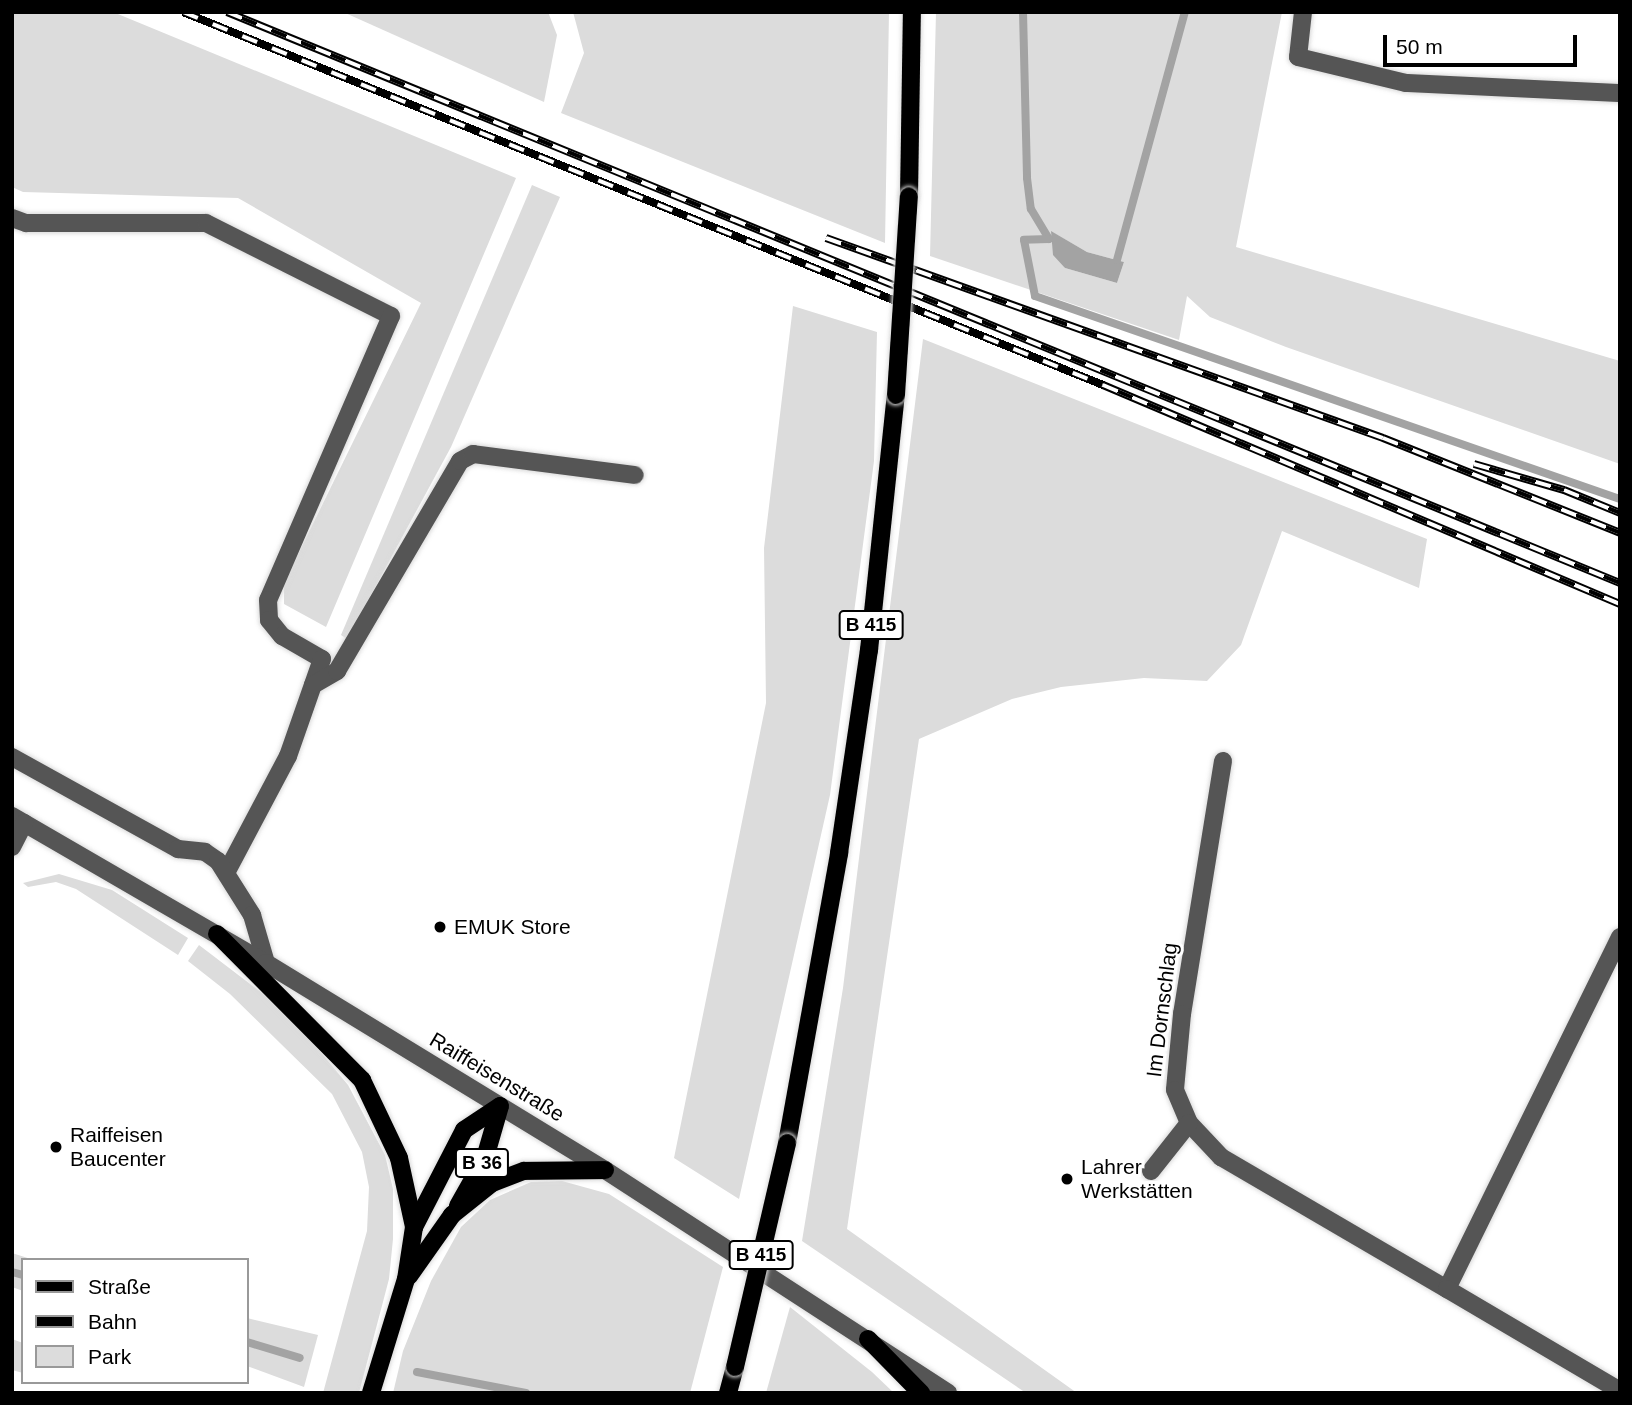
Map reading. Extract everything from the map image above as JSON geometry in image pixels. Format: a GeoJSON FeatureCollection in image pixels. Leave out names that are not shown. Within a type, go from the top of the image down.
{"type":"FeatureCollection","features":[{"type":"Feature","properties":{"kind":"main road","name":"B 415"},"geometry":{"type":"LineString","coordinates":[[729,1393],[788,1143],[859,718],[896,396],[909,196],[912,12]]}},
{"type":"Feature","properties":{"kind":"main road"},"geometry":{"type":"LineString","coordinates":[[217,934],[362,1080],[399,1158],[414,1227]]}},
{"type":"Feature","properties":{"kind":"main road"},"geometry":{"type":"LineString","coordinates":[[371,1393],[407,1279],[414,1227],[464,1130],[500,1106]]}},
{"type":"Feature","properties":{"kind":"main road","name":"B 36"},"geometry":{"type":"LineString","coordinates":[[453,1215],[485,1158],[500,1106]]}},
{"type":"Feature","properties":{"kind":"main road"},"geometry":{"type":"LineString","coordinates":[[407,1279],[453,1215],[492,1183],[524,1171],[606,1170]]}},
{"type":"Feature","properties":{"kind":"main road"},"geometry":{"type":"LineString","coordinates":[[868,1339],[921,1393]]}},
{"type":"Feature","properties":{"kind":"street"},"geometry":{"type":"LineString","coordinates":[[1303,12],[1298,57],[1406,83],[1620,93]]}},
{"type":"Feature","properties":{"kind":"street"},"geometry":{"type":"LineString","coordinates":[[12,218],[26,223],[206,223],[391,316],[268,600],[269,620],[282,636],[321,659],[288,756],[227,871]]}},
{"type":"Feature","properties":{"kind":"street"},"geometry":{"type":"LineString","coordinates":[[313,685],[337,671],[460,461],[473,454],[635,475]]}},
{"type":"Feature","properties":{"kind":"street"},"geometry":{"type":"LineString","coordinates":[[12,757],[178,849],[205,852],[227,871],[252,915],[266,963]]}},
{"type":"Feature","properties":{"kind":"street","name":"Im Dornschlag"},"geometry":{"type":"LineString","coordinates":[[1223,761],[1182,1014],[1175,1090],[1189,1123],[1221,1157],[1620,1391]]}},
{"type":"Feature","properties":{"kind":"street"},"geometry":{"type":"LineString","coordinates":[[12,847],[18,819]]}},
{"type":"Feature","properties":{"kind":"street","name":"Raiffeisenstraße"},"geometry":{"type":"LineString","coordinates":[[18,819],[266,963],[606,1170],[948,1393]]}},
{"type":"Feature","properties":{"kind":"street"},"geometry":{"type":"LineString","coordinates":[[1447,1289],[1620,937]]}},
{"type":"Feature","properties":{"kind":"street"},"geometry":{"type":"LineString","coordinates":[[1151,1171],[1189,1123]]}},
{"type":"Feature","properties":{"kind":"green space"},"geometry":{"type":"Polygon","coordinates":[[[12,12],[113,12],[516,178],[326,627],[284,604],[284,583],[421,303],[238,198],[23,192],[12,187],[12,12]]]}},
{"type":"Feature","properties":{"kind":"green space"},"geometry":{"type":"Polygon","coordinates":[[[343,12],[548,12],[557,35],[544,102],[343,12]]]}},
{"type":"Feature","properties":{"kind":"green space"},"geometry":{"type":"Polygon","coordinates":[[[573,12],[889,12],[885,243],[561,113],[584,53],[573,12]]]}},
{"type":"Feature","properties":{"kind":"green space"},"geometry":{"type":"Polygon","coordinates":[[[936,12],[1282,12],[1236,247],[1620,361],[1620,464],[1286,347],[1210,317],[1187,296],[1179,340],[930,256],[936,12]],[[1052,232],[1065,268],[1117,283],[1124,262],[1087,252],[1052,232]]]}},
{"type":"Feature","properties":{"kind":"green space"},"geometry":{"type":"Polygon","coordinates":[[[532,185],[560,197],[451,447],[347,639],[341,635],[532,185]]]}},
{"type":"Feature","properties":{"kind":"green space"},"geometry":{"type":"Polygon","coordinates":[[[793,306],[877,332],[874,461],[830,795],[739,1199],[674,1158],[766,703],[764,548],[793,306]]]}},
{"type":"Feature","properties":{"kind":"green space"},"geometry":{"type":"Polygon","coordinates":[[[923,339],[1427,539],[1419,588],[1282,531],[1241,645],[1207,681],[1144,678],[1061,687],[1012,699],[919,739],[847,1229],[1077,1393],[1026,1393],[802,1241],[843,988],[923,339]]]}},
{"type":"Feature","properties":{"kind":"green space"},"geometry":{"type":"Polygon","coordinates":[[[59,874],[112,890],[188,938],[178,955],[76,889],[56,882],[28,887],[23,883],[59,874]]]}},
{"type":"Feature","properties":{"kind":"green space"},"geometry":{"type":"Polygon","coordinates":[[[199,945],[279,1006],[308,1037],[348,1085],[385,1155],[393,1189],[393,1239],[389,1279],[359,1393],[323,1393],[367,1231],[369,1187],[362,1152],[332,1094],[230,994],[188,961],[199,945]]]}},
{"type":"Feature","properties":{"kind":"green space"},"geometry":{"type":"Polygon","coordinates":[[[562,1181],[609,1194],[723,1267],[690,1393],[393,1393],[403,1351],[431,1281],[461,1227],[490,1200],[531,1182],[562,1181]]]}},
{"type":"Feature","properties":{"kind":"green space"},"geometry":{"type":"Polygon","coordinates":[[[12,1253],[28,1258],[21,1258],[21,1290],[12,1287],[12,1253]]]}},
{"type":"Feature","properties":{"kind":"green space"},"geometry":{"type":"Polygon","coordinates":[[[790,1307],[872,1372],[894,1393],[766,1393],[790,1307]]]}},
{"type":"Feature","properties":{"kind":"green space"},"geometry":{"type":"Polygon","coordinates":[[[248,1318],[318,1335],[304,1387],[248,1366],[248,1318]]]}},
{"type":"Feature","properties":{"kind":"green space"},"geometry":{"type":"Polygon","coordinates":[[[12,1339],[21,1342],[21,1372],[12,1370],[12,1339]]]}},
{"type":"Feature","properties":{"kind":"shaded area"},"geometry":{"type":"Polygon","coordinates":[[[1051,231],[1087,252],[1124,262],[1117,283],[1065,268],[1053,255],[1051,231]]]}},
{"type":"Feature","properties":{"kind":"waterway"},"geometry":{"type":"LineString","coordinates":[[1023,12],[1027,178],[1031,209],[1049,239],[1024,240],[1035,296],[1620,499]]}},
{"type":"Feature","properties":{"kind":"waterway"},"geometry":{"type":"LineString","coordinates":[[1117,260],[1185,12]]}},
{"type":"Feature","properties":{"kind":"waterway"},"geometry":{"type":"LineString","coordinates":[[12,1272],[21,1274]]}},
{"type":"Feature","properties":{"kind":"waterway"},"geometry":{"type":"LineString","coordinates":[[248,1342],[300,1358]]}},
{"type":"Feature","properties":{"kind":"waterway"},"geometry":{"type":"LineString","coordinates":[[417,1372],[526,1393]]}},
{"type":"Feature","properties":{"kind":"railway"},"geometry":{"type":"LineString","coordinates":[[183,12],[1103,385],[1620,604]]}},
{"type":"Feature","properties":{"kind":"railway"},"geometry":{"type":"LineString","coordinates":[[227,12],[1620,583]]}},
{"type":"Feature","properties":{"kind":"railway"},"geometry":{"type":"LineString","coordinates":[[826,238],[1383,438],[1620,533]]}},
{"type":"Feature","properties":{"kind":"railway"},"geometry":{"type":"LineString","coordinates":[[1474,464],[1564,490],[1620,513]]}},
{"type":"Feature","properties":{"kind":"place","name":"EMUK Store"},"geometry":{"type":"Point","coordinates":[440,927]}},
{"type":"Feature","properties":{"kind":"place","name":"Raiffeisen Baucenter"},"geometry":{"type":"Point","coordinates":[56,1147]}},
{"type":"Feature","properties":{"kind":"place","name":"Lahrer Werkstätten"},"geometry":{"type":"Point","coordinates":[1067,1179]}}]}
